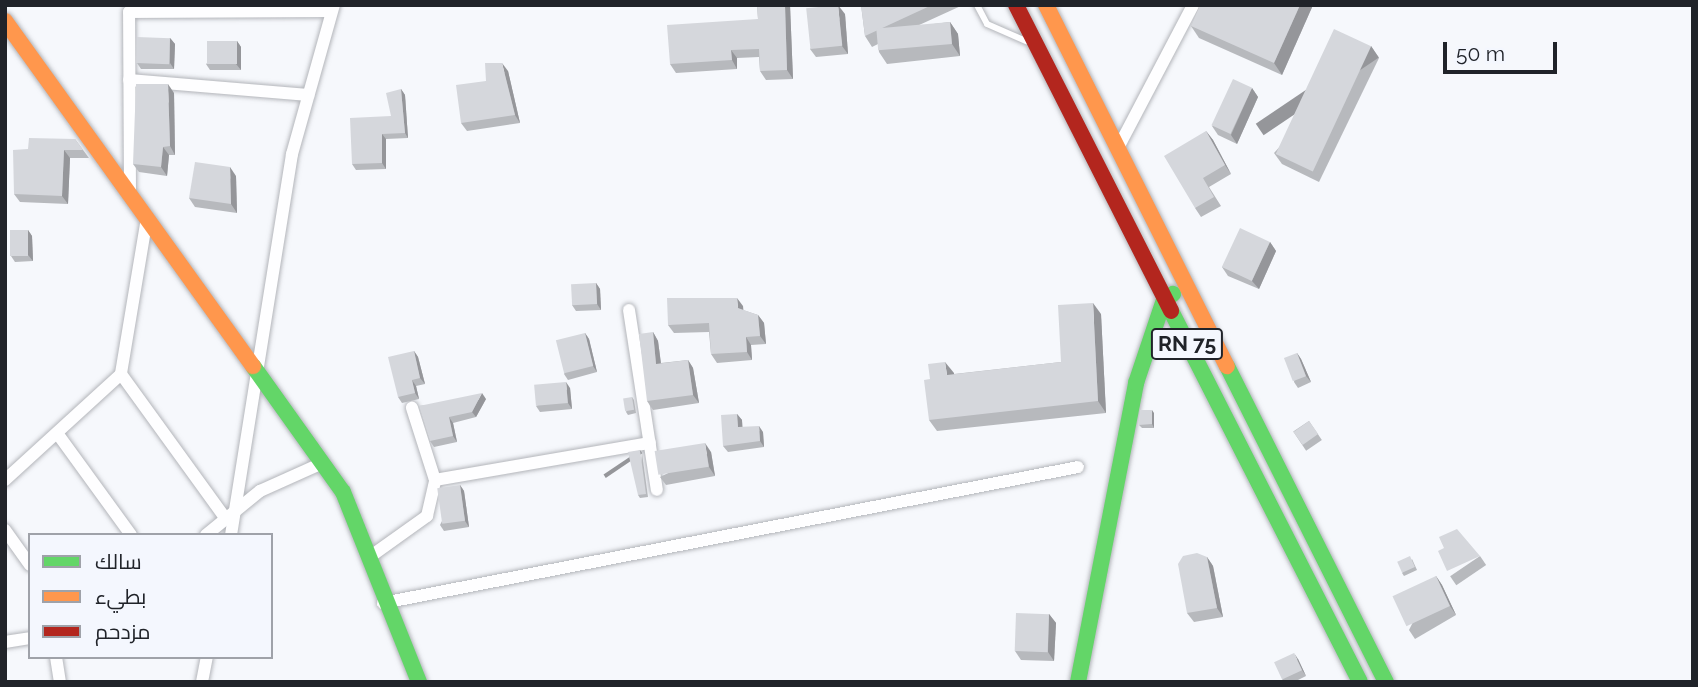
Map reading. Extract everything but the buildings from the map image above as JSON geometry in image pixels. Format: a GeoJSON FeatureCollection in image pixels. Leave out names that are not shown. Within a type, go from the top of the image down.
{"type":"FeatureCollection","features":[{"type":"Feature","properties":{"kind":"main road","name":"RN 75"},"geometry":{"type":"LineString","coordinates":[[1016,5],[1360,682]]}},
{"type":"Feature","properties":{"kind":"main road","name":"RN 75"},"geometry":{"type":"LineString","coordinates":[[1046,5],[1386,682]]}},
{"type":"Feature","properties":{"kind":"main road"},"geometry":{"type":"LineString","coordinates":[[5,21],[254,365],[352,510],[383,603],[419,682]]}},
{"type":"Feature","properties":{"kind":"main road"},"geometry":{"type":"LineString","coordinates":[[1078,682],[1136,383],[1164,300],[1185,285]]}},
{"type":"Feature","properties":{"kind":"street"},"geometry":{"type":"LineString","coordinates":[[1117,150],[1192,5]]}},
{"type":"Feature","properties":{"kind":"street"},"geometry":{"type":"LineString","coordinates":[[130,193],[129,12],[332,8],[308,95],[254,365],[230,515],[231,533]]}},
{"type":"Feature","properties":{"kind":"street"},"geometry":{"type":"LineString","coordinates":[[129,80],[308,95]]}},
{"type":"Feature","properties":{"kind":"street"},"geometry":{"type":"LineString","coordinates":[[5,480],[121,374],[148,218]]}},
{"type":"Feature","properties":{"kind":"street"},"geometry":{"type":"LineString","coordinates":[[629,310],[657,490]]}},
{"type":"Feature","properties":{"kind":"street"},"geometry":{"type":"LineString","coordinates":[[121,374],[230,515]]}},
{"type":"Feature","properties":{"kind":"street"},"geometry":{"type":"LineString","coordinates":[[371,556],[427,516],[435,480],[412,408]]}},
{"type":"Feature","properties":{"kind":"street"},"geometry":{"type":"LineString","coordinates":[[57,433],[130,533]]}},
{"type":"Feature","properties":{"kind":"street"},"geometry":{"type":"LineString","coordinates":[[435,480],[650,443]]}},
{"type":"Feature","properties":{"kind":"street"},"geometry":{"type":"LineString","coordinates":[[208,533],[288,474],[320,464]]}},
{"type":"Feature","properties":{"kind":"street"},"geometry":{"type":"LineString","coordinates":[[383,603],[1078,467]]}},
{"type":"Feature","properties":{"kind":"street"},"geometry":{"type":"LineString","coordinates":[[5,530],[28,562]]}},
{"type":"Feature","properties":{"kind":"street"},"geometry":{"type":"LineString","coordinates":[[5,642],[28,638]]}},
{"type":"Feature","properties":{"kind":"street"},"geometry":{"type":"LineString","coordinates":[[56,659],[60,682]]}},
{"type":"Feature","properties":{"kind":"street"},"geometry":{"type":"LineString","coordinates":[[202,682],[207,659]]}},
{"type":"Feature","properties":{"kind":"lane"},"geometry":{"type":"LineString","coordinates":[[977,5],[987,24],[1035,45]]}},
{"type":"Feature","properties":{"kind":"traffic: fast"},"geometry":{"type":"LineString","coordinates":[[1078,682],[1136,383],[1164,300],[1173,294]]}},
{"type":"Feature","properties":{"kind":"traffic: fast"},"geometry":{"type":"LineString","coordinates":[[1171,311],[1360,682]]}},
{"type":"Feature","properties":{"kind":"traffic: fast"},"geometry":{"type":"LineString","coordinates":[[253,366],[343,492],[419,682]]}},
{"type":"Feature","properties":{"kind":"traffic: fast"},"geometry":{"type":"LineString","coordinates":[[1227,366],[1386,682]]}},
{"type":"Feature","properties":{"kind":"traffic: slow"},"geometry":{"type":"LineString","coordinates":[[1046,5],[1227,366]]}},
{"type":"Feature","properties":{"kind":"traffic: slow"},"geometry":{"type":"LineString","coordinates":[[5,21],[253,366]]}},
{"type":"Feature","properties":{"kind":"traffic: jam"},"geometry":{"type":"LineString","coordinates":[[1016,5],[1171,311]]}}]}
